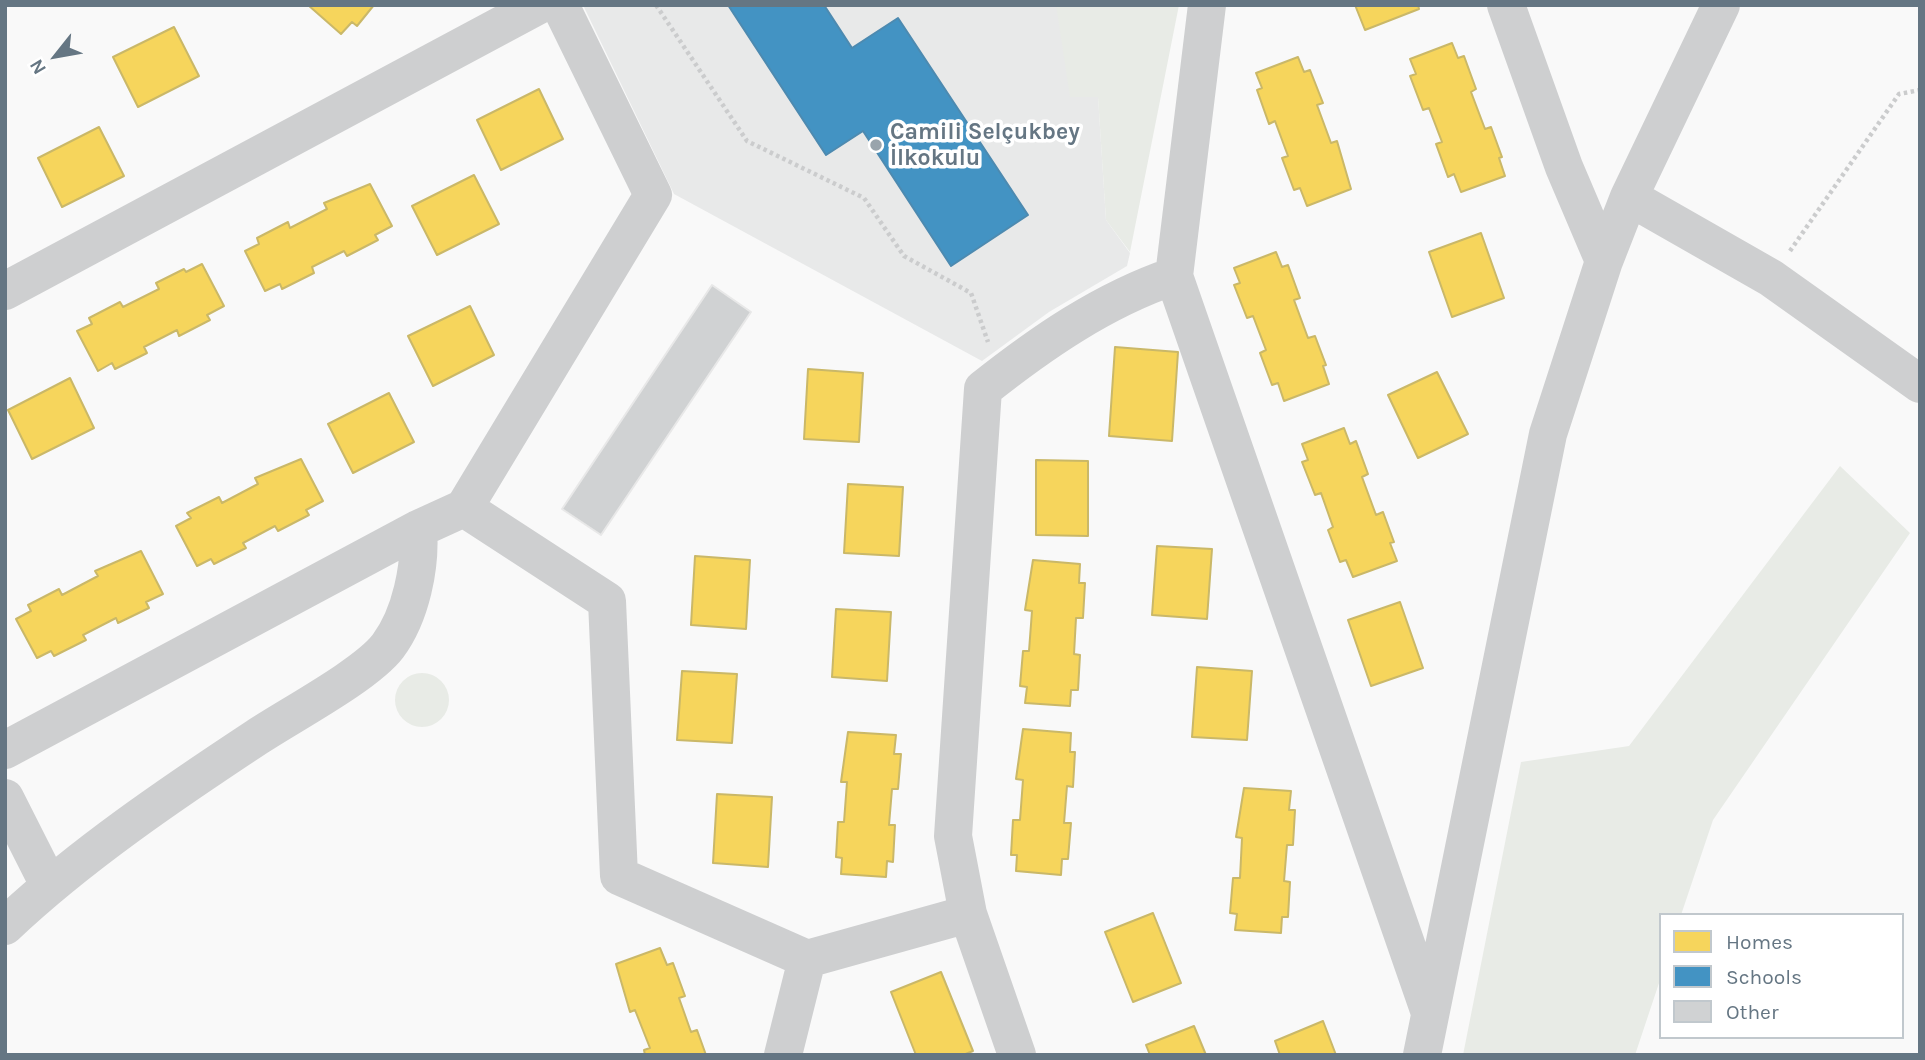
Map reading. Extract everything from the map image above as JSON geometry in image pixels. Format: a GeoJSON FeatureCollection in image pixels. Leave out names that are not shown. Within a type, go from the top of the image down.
{"type":"FeatureCollection","features":[{"type":"Feature","properties":{"kind":"street"},"geometry":{"type":"LineString","coordinates":[[5,291],[539,5]]}},
{"type":"Feature","properties":{"kind":"street"},"geometry":{"type":"LineString","coordinates":[[5,750],[418,529],[464,508],[653,195],[560,5]]}},
{"type":"Feature","properties":{"kind":"street"},"geometry":{"type":"LineString","coordinates":[[1207,5],[1174,276],[1429,1012]]}},
{"type":"Feature","properties":{"kind":"street"},"geometry":{"type":"LineString","coordinates":[[1506,5],[1564,167],[1604,261]]}},
{"type":"Feature","properties":{"kind":"street"},"geometry":{"type":"LineString","coordinates":[[1422,1055],[1548,434],[1604,261],[1629,197],[1721,5]]}},
{"type":"Feature","properties":{"kind":"street"},"geometry":{"type":"LineString","coordinates":[[1629,197],[1771,278],[1920,384]]}},
{"type":"Feature","properties":{"kind":"street"},"geometry":{"type":"LineString","coordinates":[[1017,1055],[968,914],[953,836],[983,389],[1030,351],[1134,289],[1174,276]]}},
{"type":"Feature","properties":{"kind":"street"},"geometry":{"type":"LineString","coordinates":[[464,508],[607,601],[620,876],[807,959],[968,914]]}},
{"type":"Feature","properties":{"kind":"street"},"geometry":{"type":"LineString","coordinates":[[5,926],[49,885],[256,737],[348,679],[387,648],[405,615],[419,550],[418,529]]}},
{"type":"Feature","properties":{"kind":"street"},"geometry":{"type":"LineString","coordinates":[[5,798],[49,885]]}},
{"type":"Feature","properties":{"kind":"street"},"geometry":{"type":"LineString","coordinates":[[783,1055],[807,959]]}},
{"type":"Feature","properties":{"kind":"path"},"geometry":{"type":"LineString","coordinates":[[656,5],[747,141],[864,198],[904,256],[971,293],[982,334],[1006,371]]}},
{"type":"Feature","properties":{"kind":"path"},"geometry":{"type":"LineString","coordinates":[[1771,278],[1899,94],[1920,90]]}},
{"type":"Feature","properties":{"kind":"shaded area","name":"Camili Selçukbey İlkokulu"},"geometry":{"type":"Polygon","coordinates":[[[583,5],[1056,5],[1098,96],[1106,220],[1130,253],[1127,266],[1049,312],[982,361],[674,194],[583,5]]]}},
{"type":"Feature","properties":{"kind":"shaded area"},"geometry":{"type":"Polygon","coordinates":[[[1056,5],[1179,5],[1130,252],[1106,220],[1098,97],[1070,97],[1056,5]]]}},
{"type":"Feature","properties":{"kind":"shaded area"},"geometry":{"type":"Polygon","coordinates":[[[1840,466],[1910,533],[1713,820],[1682,913],[1659,913],[1659,983],[1635,1055],[1463,1055],[1521,762],[1629,746],[1840,466]]]}},
{"type":"Feature","properties":{"kind":"shaded area"},"geometry":{"type":"Polygon","coordinates":[[[422,673],[441,681],[449,700],[441,719],[422,727],[403,719],[395,700],[403,681],[422,673]]]}},
{"type":"Feature","properties":{"kind":"building: Homes"},"geometry":{"type":"Polygon","coordinates":[[[308,5],[374,5],[357,26],[352,22],[341,34],[308,5]]]}},
{"type":"Feature","properties":{"kind":"building: Homes"},"geometry":{"type":"Polygon","coordinates":[[[1355,5],[1418,5],[1419,9],[1365,30],[1355,5]]]}},
{"type":"Feature","properties":{"kind":"building: Homes"},"geometry":{"type":"Polygon","coordinates":[[[174,27],[199,76],[138,107],[113,57],[174,27]]]}},
{"type":"Feature","properties":{"kind":"building: Homes"},"geometry":{"type":"Polygon","coordinates":[[[1452,43],[1458,58],[1464,56],[1476,89],[1471,92],[1485,129],[1491,127],[1502,157],[1499,158],[1505,176],[1461,192],[1454,174],[1448,177],[1436,144],[1442,142],[1429,108],[1423,110],[1410,76],[1416,74],[1410,59],[1452,43]]]}},
{"type":"Feature","properties":{"kind":"building: Homes"},"geometry":{"type":"Polygon","coordinates":[[[1298,57],[1304,72],[1310,70],[1323,103],[1317,105],[1331,143],[1337,141],[1351,189],[1307,206],[1300,188],[1294,190],[1282,158],[1288,156],[1275,121],[1269,124],[1257,90],[1262,88],[1256,73],[1298,57]]]}},
{"type":"Feature","properties":{"kind":"building: Homes"},"geometry":{"type":"Polygon","coordinates":[[[539,89],[563,139],[501,170],[477,120],[539,89]]]}},
{"type":"Feature","properties":{"kind":"building: Homes"},"geometry":{"type":"Polygon","coordinates":[[[99,127],[124,176],[62,207],[38,158],[99,127]]]}},
{"type":"Feature","properties":{"kind":"building: Homes"},"geometry":{"type":"Polygon","coordinates":[[[474,175],[499,224],[437,255],[412,206],[474,175]]]}},
{"type":"Feature","properties":{"kind":"building: Homes"},"geometry":{"type":"Polygon","coordinates":[[[370,184],[392,226],[375,235],[378,240],[347,256],[344,251],[312,267],[314,273],[282,289],[280,284],[265,291],[245,251],[259,244],[257,238],[288,222],[290,228],[327,209],[324,203],[370,184]]]}},
{"type":"Feature","properties":{"kind":"building: Homes"},"geometry":{"type":"Polygon","coordinates":[[[1481,233],[1504,298],[1452,317],[1429,252],[1481,233]]]}},
{"type":"Feature","properties":{"kind":"building: Homes"},"geometry":{"type":"Polygon","coordinates":[[[1276,252],[1282,267],[1288,265],[1300,298],[1294,300],[1308,338],[1315,336],[1326,365],[1323,366],[1329,384],[1284,401],[1278,383],[1272,385],[1260,353],[1266,350],[1253,316],[1247,318],[1234,285],[1240,283],[1234,268],[1276,252]]]}},
{"type":"Feature","properties":{"kind":"building: Homes"},"geometry":{"type":"Polygon","coordinates":[[[202,264],[224,306],[207,315],[210,320],[179,336],[177,330],[144,347],[147,353],[115,369],[112,363],[98,371],[77,331],[92,324],[89,318],[120,302],[123,307],[159,289],[156,283],[184,269],[186,272],[202,264]]]}},
{"type":"Feature","properties":{"kind":"building: Homes"},"geometry":{"type":"Polygon","coordinates":[[[470,306],[494,355],[433,386],[408,336],[470,306]]]}},
{"type":"Feature","properties":{"kind":"building: Homes"},"geometry":{"type":"Polygon","coordinates":[[[1115,347],[1178,352],[1172,441],[1109,436],[1115,347]]]}},
{"type":"Feature","properties":{"kind":"building: Homes"},"geometry":{"type":"Polygon","coordinates":[[[808,369],[863,373],[859,442],[804,439],[808,369]]]}},
{"type":"Feature","properties":{"kind":"building: Homes"},"geometry":{"type":"Polygon","coordinates":[[[1437,372],[1468,434],[1418,458],[1388,395],[1437,372]]]}},
{"type":"Feature","properties":{"kind":"building: Homes"},"geometry":{"type":"Polygon","coordinates":[[[70,378],[94,428],[32,459],[8,410],[70,378]]]}},
{"type":"Feature","properties":{"kind":"building: Homes"},"geometry":{"type":"Polygon","coordinates":[[[389,393],[414,442],[353,473],[328,424],[389,393]]]}},
{"type":"Feature","properties":{"kind":"building: Homes"},"geometry":{"type":"Polygon","coordinates":[[[1344,428],[1350,444],[1356,441],[1368,474],[1362,477],[1376,515],[1383,512],[1394,542],[1390,543],[1397,561],[1353,577],[1346,560],[1340,562],[1328,530],[1333,527],[1321,493],[1315,495],[1302,462],[1308,460],[1302,444],[1344,428]]]}},
{"type":"Feature","properties":{"kind":"building: Homes"},"geometry":{"type":"Polygon","coordinates":[[[301,459],[323,501],[306,510],[309,515],[278,531],[275,526],[243,543],[246,548],[214,564],[211,559],[197,566],[176,526],[191,518],[187,513],[219,497],[222,503],[258,484],[255,478],[301,459]]]}},
{"type":"Feature","properties":{"kind":"building: Homes"},"geometry":{"type":"Polygon","coordinates":[[[1036,460],[1088,461],[1088,536],[1036,535],[1036,460]]]}},
{"type":"Feature","properties":{"kind":"building: Homes"},"geometry":{"type":"Polygon","coordinates":[[[848,484],[903,487],[899,556],[844,553],[848,484]]]}},
{"type":"Feature","properties":{"kind":"building: Homes"},"geometry":{"type":"Polygon","coordinates":[[[1157,546],[1212,549],[1207,619],[1152,615],[1157,546]]]}},
{"type":"Feature","properties":{"kind":"building: Homes"},"geometry":{"type":"Polygon","coordinates":[[[141,551],[163,594],[146,602],[149,608],[118,623],[116,618],[83,635],[86,640],[54,656],[51,651],[37,658],[16,619],[31,611],[28,605],[59,589],[62,595],[98,576],[95,571],[141,551]]]}},
{"type":"Feature","properties":{"kind":"building: Homes"},"geometry":{"type":"Polygon","coordinates":[[[695,556],[750,560],[746,629],[691,625],[695,556]]]}},
{"type":"Feature","properties":{"kind":"building: Homes"},"geometry":{"type":"Polygon","coordinates":[[[1033,560],[1080,564],[1079,583],[1085,583],[1083,618],[1076,618],[1074,654],[1080,655],[1078,690],[1071,690],[1070,706],[1025,703],[1027,687],[1020,686],[1023,651],[1029,651],[1032,611],[1025,610],[1033,560]]]}},
{"type":"Feature","properties":{"kind":"building: Homes"},"geometry":{"type":"Polygon","coordinates":[[[1400,602],[1423,668],[1371,686],[1348,620],[1400,602]]]}},
{"type":"Feature","properties":{"kind":"building: Homes"},"geometry":{"type":"Polygon","coordinates":[[[836,609],[891,612],[887,681],[832,677],[836,609]]]}},
{"type":"Feature","properties":{"kind":"building: Homes"},"geometry":{"type":"Polygon","coordinates":[[[1197,667],[1252,671],[1247,740],[1192,737],[1197,667]]]}},
{"type":"Feature","properties":{"kind":"building: Homes"},"geometry":{"type":"Polygon","coordinates":[[[682,671],[737,674],[732,743],[677,740],[682,671]]]}},
{"type":"Feature","properties":{"kind":"building: Homes"},"geometry":{"type":"Polygon","coordinates":[[[1023,729],[1071,733],[1070,752],[1075,752],[1073,787],[1067,786],[1064,823],[1071,823],[1068,859],[1062,859],[1061,875],[1016,871],[1017,855],[1011,855],[1013,820],[1020,820],[1023,780],[1016,779],[1023,729]]]}},
{"type":"Feature","properties":{"kind":"building: Homes"},"geometry":{"type":"Polygon","coordinates":[[[848,732],[896,735],[894,754],[901,754],[898,789],[892,789],[889,825],[895,825],[893,862],[887,861],[886,877],[841,874],[842,858],[836,857],[838,822],[844,822],[847,782],[841,782],[848,732]]]}},
{"type":"Feature","properties":{"kind":"building: Homes"},"geometry":{"type":"Polygon","coordinates":[[[1244,788],[1291,791],[1289,810],[1295,810],[1293,845],[1287,845],[1284,881],[1290,882],[1288,917],[1282,917],[1281,933],[1235,930],[1237,914],[1230,913],[1233,878],[1240,878],[1242,838],[1236,837],[1244,788]]]}},
{"type":"Feature","properties":{"kind":"building: Homes"},"geometry":{"type":"Polygon","coordinates":[[[717,794],[772,797],[768,867],[713,863],[717,794]]]}},
{"type":"Feature","properties":{"kind":"building: Homes"},"geometry":{"type":"Polygon","coordinates":[[[1153,913],[1181,983],[1133,1002],[1105,932],[1153,913]]]}},
{"type":"Feature","properties":{"kind":"building: Homes"},"geometry":{"type":"Polygon","coordinates":[[[660,948],[667,965],[673,963],[685,996],[679,998],[691,1032],[697,1030],[706,1055],[645,1055],[644,1050],[650,1048],[635,1010],[630,1012],[616,964],[660,948]]]}},
{"type":"Feature","properties":{"kind":"building: Homes"},"geometry":{"type":"Polygon","coordinates":[[[941,972],[973,1051],[963,1055],[916,1055],[891,992],[941,972]]]}},
{"type":"Feature","properties":{"kind":"building: Homes"},"geometry":{"type":"Polygon","coordinates":[[[1323,1021],[1336,1055],[1280,1055],[1275,1041],[1323,1021]]]}},
{"type":"Feature","properties":{"kind":"building: Homes"},"geometry":{"type":"Polygon","coordinates":[[[1194,1026],[1206,1055],[1150,1055],[1146,1045],[1194,1026]]]}},
{"type":"Feature","properties":{"kind":"building: Schools"},"geometry":{"type":"Polygon","coordinates":[[[728,5],[824,5],[852,48],[898,18],[1028,215],[951,266],[863,131],[826,155],[728,5]]]}},
{"type":"Feature","properties":{"kind":"building: Other"},"geometry":{"type":"Polygon","coordinates":[[[712,285],[751,312],[601,535],[562,509],[712,285]]]}},
{"type":"Feature","properties":{"kind":"place","name":"Camili Selçukbey İlkokulu"},"geometry":{"type":"Point","coordinates":[876,145]}}]}
